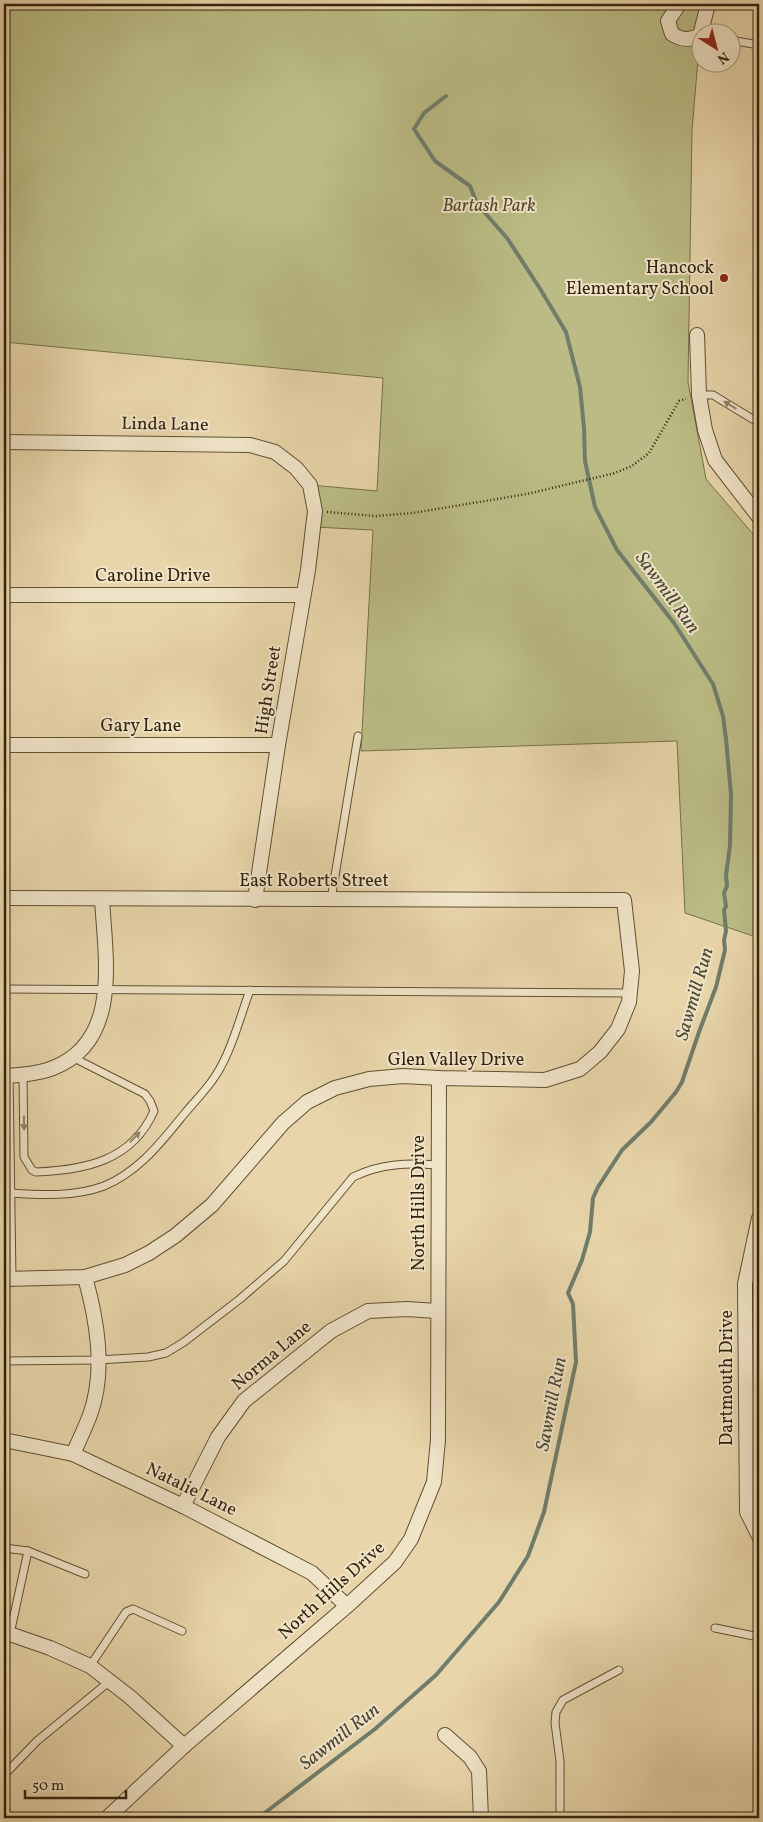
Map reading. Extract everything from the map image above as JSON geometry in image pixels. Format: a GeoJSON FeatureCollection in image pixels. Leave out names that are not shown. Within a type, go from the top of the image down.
{"type":"FeatureCollection","features":[{"type":"Feature","properties":{"kind":"street"},"geometry":{"type":"LineString","coordinates":[[679,4],[668,21],[672,34],[680,39],[690,38]]}},
{"type":"Feature","properties":{"kind":"street"},"geometry":{"type":"LineString","coordinates":[[704,22],[708,4]]}},
{"type":"Feature","properties":{"kind":"street"},"geometry":{"type":"LineString","coordinates":[[698,335],[699,395],[705,430],[715,460],[759,517]]}},
{"type":"Feature","properties":{"kind":"street","name":"Linda Lane"},"geometry":{"type":"LineString","coordinates":[[4,442],[250,445],[275,452],[296,468],[310,485]]}},
{"type":"Feature","properties":{"kind":"street","name":"High Street"},"geometry":{"type":"LineString","coordinates":[[255,900],[278,745],[308,570],[315,511],[310,485]]}},
{"type":"Feature","properties":{"kind":"street","name":"Caroline Drive"},"geometry":{"type":"LineString","coordinates":[[4,595],[303,595]]}},
{"type":"Feature","properties":{"kind":"street","name":"Gary Lane"},"geometry":{"type":"LineString","coordinates":[[4,745],[278,745]]}},
{"type":"Feature","properties":{"kind":"street","name":"East Roberts Street"},"geometry":{"type":"LineString","coordinates":[[4,898],[624,900]]}},
{"type":"Feature","properties":{"kind":"street"},"geometry":{"type":"LineString","coordinates":[[12,1075],[52,1068],[72,1058],[94,1033],[101,1015],[106,988],[102,899]]}},
{"type":"Feature","properties":{"kind":"street","name":"Glen Valley Drive"},"geometry":{"type":"LineString","coordinates":[[8,1279],[85,1277],[108,1271],[133,1261],[169,1240],[196,1220],[212,1205],[283,1123],[307,1102],[335,1088],[369,1079],[403,1076],[545,1080],[580,1069],[600,1052],[618,1029],[629,1002],[632,971],[624,900]]}},
{"type":"Feature","properties":{"kind":"street","name":"North Hills Drive"},"geometry":{"type":"LineString","coordinates":[[106,1818],[184,1746],[395,1562],[411,1539],[434,1482],[438,1440],[439,1078]]}},
{"type":"Feature","properties":{"kind":"street","name":"Dartmouth Drive"},"geometry":{"type":"LineString","coordinates":[[759,1218],[752,1284],[747,1512],[759,1536]]}},
{"type":"Feature","properties":{"kind":"street"},"geometry":{"type":"LineString","coordinates":[[73,1454],[91,1413],[98,1383],[98,1345],[94,1308],[85,1277]]}},
{"type":"Feature","properties":{"kind":"street","name":"Norma Lane"},"geometry":{"type":"LineString","coordinates":[[183,1506],[218,1437],[244,1401],[331,1331],[368,1311],[407,1309],[437,1311]]}},
{"type":"Feature","properties":{"kind":"street","name":"Natalie Lane"},"geometry":{"type":"LineString","coordinates":[[4,1440],[73,1454],[183,1506],[312,1573],[346,1606]]}},
{"type":"Feature","properties":{"kind":"street"},"geometry":{"type":"LineString","coordinates":[[7,1633],[50,1648],[90,1666],[130,1697],[184,1746]]}},
{"type":"Feature","properties":{"kind":"street"},"geometry":{"type":"LineString","coordinates":[[445,1734],[470,1758],[479,1772],[481,1818]]}},
{"type":"Feature","properties":{"kind":"lane"},"geometry":{"type":"LineString","coordinates":[[740,42],[759,46]]}},
{"type":"Feature","properties":{"kind":"lane"},"geometry":{"type":"LineString","coordinates":[[699,395],[713,395],[759,423]]}},
{"type":"Feature","properties":{"kind":"lane"},"geometry":{"type":"LineString","coordinates":[[331,900],[358,736]]}},
{"type":"Feature","properties":{"kind":"lane"},"geometry":{"type":"LineString","coordinates":[[4,989],[106,988],[630,994]]}},
{"type":"Feature","properties":{"kind":"lane"},"geometry":{"type":"LineString","coordinates":[[10,1193],[38,1195],[84,1191],[104,1186],[141,1164],[216,1074],[226,1054],[250,990]]}},
{"type":"Feature","properties":{"kind":"lane"},"geometry":{"type":"LineString","coordinates":[[12,1075],[24,1157],[32,1170],[36,1172],[79,1169],[102,1162],[117,1154],[136,1137],[150,1120],[154,1111],[145,1094],[72,1058]]}},
{"type":"Feature","properties":{"kind":"lane"},"geometry":{"type":"LineString","coordinates":[[8,1279],[12,1075]]}},
{"type":"Feature","properties":{"kind":"lane"},"geometry":{"type":"LineString","coordinates":[[4,1361],[98,1360],[148,1357],[166,1353],[184,1342],[240,1299],[284,1261],[354,1177],[368,1170],[389,1164],[438,1165]]}},
{"type":"Feature","properties":{"kind":"lane"},"geometry":{"type":"LineString","coordinates":[[4,1548],[28,1551],[84,1574]]}},
{"type":"Feature","properties":{"kind":"lane"},"geometry":{"type":"LineString","coordinates":[[7,1633],[28,1551]]}},
{"type":"Feature","properties":{"kind":"lane"},"geometry":{"type":"LineString","coordinates":[[90,1666],[126,1612],[133,1609],[182,1631]]}},
{"type":"Feature","properties":{"kind":"lane"},"geometry":{"type":"LineString","coordinates":[[715,1628],[759,1637]]}},
{"type":"Feature","properties":{"kind":"lane"},"geometry":{"type":"LineString","coordinates":[[560,1818],[560,1761],[555,1723],[556,1712],[563,1700],[619,1670]]}},
{"type":"Feature","properties":{"kind":"lane"},"geometry":{"type":"LineString","coordinates":[[4,1778],[6,1773],[37,1741],[110,1681]]}},
{"type":"Feature","properties":{"kind":"path"},"geometry":{"type":"LineString","coordinates":[[315,511],[376,516],[413,513],[527,494],[624,470],[638,462],[649,452],[679,401],[699,395]]}},
{"type":"Feature","properties":{"kind":"green space","name":"Bartash Park"},"geometry":{"type":"Polygon","coordinates":[[[4,4],[708,4],[704,22],[690,22],[690,72],[697,72],[692,130],[688,382],[706,479],[759,541],[759,938],[685,913],[677,741],[361,751],[373,530],[314,527],[310,485],[377,491],[383,378],[4,342],[4,4]]]}},
{"type":"Feature","properties":{"kind":"waterway","name":"Sawmill Run"},"geometry":{"type":"LineString","coordinates":[[258,1818],[375,1729],[436,1675],[499,1602],[528,1556],[544,1512],[576,1362],[573,1304],[568,1293],[582,1260],[590,1232],[593,1198],[622,1150],[651,1122],[682,1082],[716,987],[725,950],[724,910],[726,906],[724,893],[727,886],[726,875],[730,846],[731,794],[723,716],[713,684],[674,623],[617,550],[595,507],[585,461],[580,387],[566,332],[507,238],[477,204],[470,186],[435,161],[414,129],[424,113],[446,96]]}},
{"type":"Feature","properties":{"kind":"place","name":"Hancock Elementary School"},"geometry":{"type":"Point","coordinates":[724,278]}}]}
